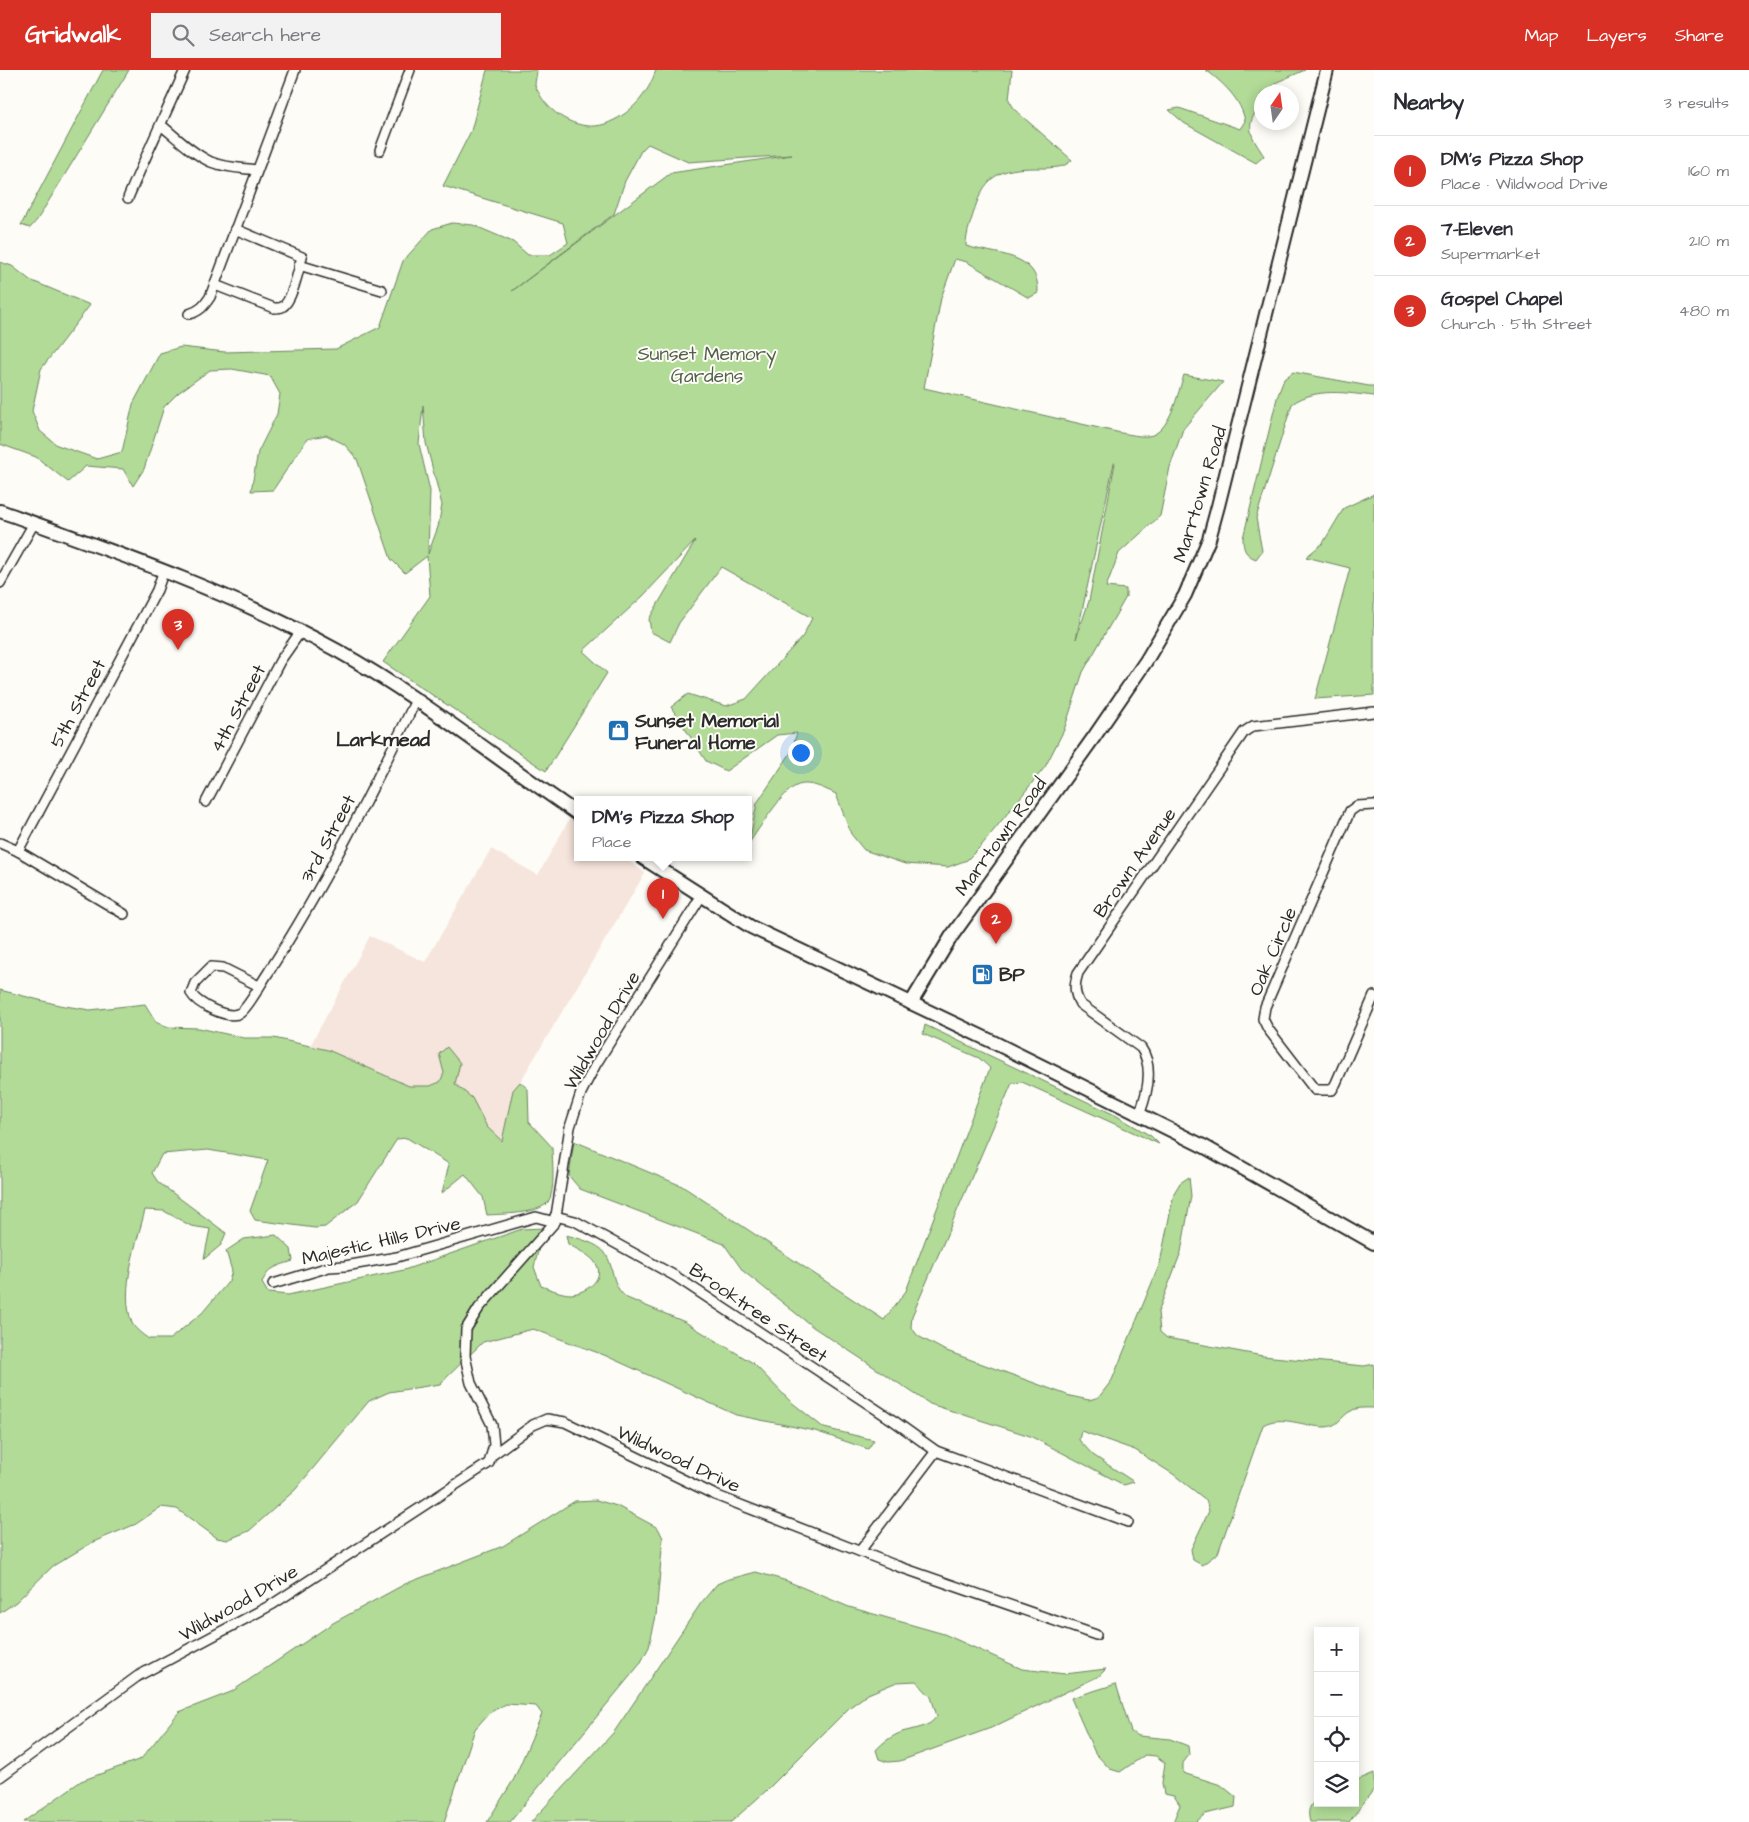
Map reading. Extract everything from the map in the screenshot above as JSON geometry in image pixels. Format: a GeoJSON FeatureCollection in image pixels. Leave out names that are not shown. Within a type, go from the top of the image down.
{"type":"FeatureCollection","features":[{"type":"Feature","properties":{"kind":"main road","name":"Marrtown Road"},"geometry":{"type":"LineString","coordinates":[[911,1003],[950,937],[999,872],[1141,668],[1185,595],[1209,540],[1231,461],[1327,70]]}},
{"type":"Feature","properties":{"kind":"main road"},"geometry":{"type":"LineString","coordinates":[[0,511],[164,570],[301,631],[338,651],[416,700],[574,811]]}},
{"type":"Feature","properties":{"kind":"main road"},"geometry":{"type":"LineString","coordinates":[[648,861],[751,927],[911,1003],[1213,1152],[1374,1243]]}},
{"type":"Feature","properties":{"kind":"street"},"geometry":{"type":"LineString","coordinates":[[128,198],[152,140],[161,125],[185,70]]}},
{"type":"Feature","properties":{"kind":"street"},"geometry":{"type":"LineString","coordinates":[[380,150],[410,70]]}},
{"type":"Feature","properties":{"kind":"street"},"geometry":{"type":"LineString","coordinates":[[189,314],[197,312],[204,307],[210,297],[292,71]]}},
{"type":"Feature","properties":{"kind":"street"},"geometry":{"type":"LineString","coordinates":[[161,125],[192,150],[210,161],[228,167],[257,170]]}},
{"type":"Feature","properties":{"kind":"street"},"geometry":{"type":"LineString","coordinates":[[215,285],[274,308],[281,308],[285,305],[292,290],[302,257],[235,229]]}},
{"type":"Feature","properties":{"kind":"street"},"geometry":{"type":"LineString","coordinates":[[299,265],[382,290]]}},
{"type":"Feature","properties":{"kind":"street"},"geometry":{"type":"LineString","coordinates":[[0,583],[34,523]]}},
{"type":"Feature","properties":{"kind":"street","name":"5th Street"},"geometry":{"type":"LineString","coordinates":[[18,850],[156,590],[164,570]]}},
{"type":"Feature","properties":{"kind":"street","name":"4th Street"},"geometry":{"type":"LineString","coordinates":[[206,802],[280,661],[301,631]]}},
{"type":"Feature","properties":{"kind":"street","name":"3rd Street"},"geometry":{"type":"LineString","coordinates":[[259,986],[223,968],[211,967],[195,983],[191,993],[194,999],[226,1015],[235,1016],[242,1012],[259,986],[285,946],[328,873],[416,700]]}},
{"type":"Feature","properties":{"kind":"street","name":"Brown Avenue"},"geometry":{"type":"LineString","coordinates":[[1139,1115],[1145,1101],[1147,1088],[1148,1065],[1146,1055],[1141,1048],[1080,1004],[1075,996],[1074,982],[1078,973],[1244,732],[1253,726],[1374,712]]}},
{"type":"Feature","properties":{"kind":"street","name":"Oak Circle"},"geometry":{"type":"LineString","coordinates":[[1374,805],[1357,806],[1350,811],[1265,1006],[1263,1019],[1268,1029],[1315,1090],[1332,1090],[1374,996]]}},
{"type":"Feature","properties":{"kind":"street"},"geometry":{"type":"LineString","coordinates":[[0,843],[18,850],[124,914]]}},
{"type":"Feature","properties":{"kind":"street","name":"Wildwood Drive"},"geometry":{"type":"LineString","coordinates":[[555,1219],[570,1127],[581,1093],[596,1064],[702,895]]}},
{"type":"Feature","properties":{"kind":"street","name":"Majestic Hills Drive"},"geometry":{"type":"LineString","coordinates":[[273,1284],[329,1267],[397,1258],[536,1217],[555,1219]]}},
{"type":"Feature","properties":{"kind":"street"},"geometry":{"type":"LineString","coordinates":[[491,1456],[494,1444],[492,1426],[471,1383],[465,1356],[466,1329],[479,1308],[555,1219]]}},
{"type":"Feature","properties":{"kind":"street","name":"Brooktree Street"},"geometry":{"type":"LineString","coordinates":[[555,1219],[575,1222],[675,1276],[894,1421],[936,1451]]}},
{"type":"Feature","properties":{"kind":"street","name":"Wildwood Drive"},"geometry":{"type":"LineString","coordinates":[[0,1777],[138,1676],[273,1604],[489,1463],[491,1456],[533,1425],[547,1419],[565,1422],[715,1495],[897,1566],[1096,1635]]}},
{"type":"Feature","properties":{"kind":"street"},"geometry":{"type":"LineString","coordinates":[[860,1551],[936,1451],[1128,1522]]}},
{"type":"Feature","properties":{"kind":"shaded area"},"geometry":{"type":"Polygon","coordinates":[[[570,818],[574,821],[574,861],[629,861],[645,873],[520,1082],[513,1090],[502,1141],[487,1127],[472,1098],[455,1084],[460,1063],[439,1054],[444,1073],[440,1082],[430,1086],[409,1086],[328,1050],[310,1046],[370,936],[425,962],[491,849],[538,875],[570,818]]]}},
{"type":"Feature","properties":{"kind":"green space"},"geometry":{"type":"Polygon","coordinates":[[[103,70],[129,70],[37,220],[30,228],[21,225],[103,70]]]}},
{"type":"Feature","properties":{"kind":"green space","name":"Sunset Memory Gardens"},"geometry":{"type":"Polygon","coordinates":[[[487,70],[537,70],[535,86],[545,103],[552,110],[577,124],[596,126],[614,120],[630,110],[643,96],[656,70],[1012,70],[1009,100],[1015,110],[1072,160],[1060,167],[1023,168],[1003,172],[995,177],[981,192],[968,231],[966,246],[1002,254],[1023,262],[1032,270],[1037,280],[1038,293],[1029,298],[967,262],[955,259],[941,298],[924,388],[1121,433],[1148,436],[1156,434],[1167,420],[1176,401],[1184,375],[1223,382],[1183,429],[1170,467],[1160,516],[1119,553],[1106,587],[1126,589],[1126,597],[1083,672],[1064,730],[1045,767],[981,846],[967,860],[948,867],[905,864],[864,850],[851,834],[836,794],[817,786],[806,784],[796,786],[784,796],[752,839],[757,803],[790,754],[797,733],[777,735],[726,771],[706,761],[671,707],[688,694],[726,706],[746,699],[803,636],[812,618],[721,567],[679,623],[670,642],[651,632],[649,619],[695,541],[643,596],[583,651],[607,673],[546,771],[383,662],[430,596],[427,556],[405,573],[391,559],[357,459],[344,444],[326,435],[307,439],[273,490],[251,491],[258,452],[277,414],[280,394],[270,376],[232,369],[210,370],[178,393],[164,407],[144,469],[133,486],[123,469],[86,466],[68,482],[36,457],[0,444],[0,262],[12,266],[30,280],[90,305],[41,369],[32,411],[40,431],[57,445],[97,459],[122,452],[133,404],[160,353],[181,347],[225,352],[336,349],[380,327],[403,261],[432,229],[452,223],[473,225],[513,242],[528,255],[550,255],[568,243],[563,223],[443,186],[471,131],[487,70]],[[648,144],[641,151],[625,181],[614,214],[512,291],[671,173],[792,155],[688,162],[648,144]],[[423,405],[419,444],[430,491],[428,554],[438,527],[442,505],[426,443],[423,405]],[[1114,463],[1076,639],[1089,601],[1114,463]]]}},
{"type":"Feature","properties":{"kind":"green space"},"geometry":{"type":"Polygon","coordinates":[[[1206,70],[1305,70],[1274,85],[1254,85],[1254,115],[1251,132],[1264,156],[1256,163],[1184,123],[1169,110],[1179,108],[1240,129],[1245,121],[1240,106],[1219,80],[1206,70]]]}},
{"type":"Feature","properties":{"kind":"green space"},"geometry":{"type":"Polygon","coordinates":[[[1293,372],[1374,386],[1374,396],[1331,392],[1311,395],[1292,404],[1256,518],[1262,551],[1256,559],[1249,556],[1245,551],[1243,538],[1277,398],[1284,379],[1293,372]]]}},
{"type":"Feature","properties":{"kind":"green space"},"geometry":{"type":"Polygon","coordinates":[[[1374,494],[1374,695],[1315,699],[1350,568],[1306,557],[1323,543],[1344,508],[1374,494]]]}},
{"type":"Feature","properties":{"kind":"green space"},"geometry":{"type":"Polygon","coordinates":[[[0,990],[59,1005],[90,1010],[145,1004],[156,1022],[166,1027],[199,1028],[244,1038],[274,1038],[328,1050],[409,1086],[430,1086],[440,1082],[444,1073],[439,1054],[447,1047],[460,1063],[455,1084],[472,1098],[487,1127],[502,1141],[513,1090],[520,1082],[528,1089],[529,1122],[552,1147],[553,1175],[552,1191],[548,1202],[537,1209],[529,1211],[487,1215],[483,1197],[465,1174],[442,1193],[449,1164],[407,1138],[397,1139],[358,1201],[325,1227],[315,1228],[255,1220],[250,1211],[268,1160],[208,1150],[162,1154],[152,1173],[158,1182],[226,1233],[221,1245],[204,1259],[210,1229],[191,1226],[164,1211],[145,1210],[131,1266],[127,1296],[128,1310],[132,1323],[137,1330],[149,1339],[170,1339],[202,1313],[229,1281],[232,1271],[226,1251],[244,1239],[276,1235],[291,1249],[293,1261],[270,1270],[262,1283],[268,1293],[288,1295],[404,1270],[522,1229],[544,1228],[534,1267],[541,1286],[571,1294],[583,1291],[594,1283],[599,1273],[598,1267],[589,1256],[568,1244],[566,1235],[592,1244],[602,1249],[605,1253],[615,1282],[627,1298],[685,1322],[753,1363],[790,1401],[824,1428],[874,1440],[868,1449],[815,1431],[736,1415],[604,1355],[533,1329],[483,1342],[440,1384],[389,1392],[369,1401],[295,1490],[249,1531],[227,1540],[217,1538],[177,1509],[161,1507],[136,1524],[93,1542],[53,1566],[16,1602],[0,1613],[0,990]]]}},
{"type":"Feature","properties":{"kind":"green space"},"geometry":{"type":"Polygon","coordinates":[[[925,1025],[1115,1115],[1151,1136],[1159,1144],[1022,1082],[1012,1083],[912,1316],[911,1327],[918,1336],[944,1350],[1070,1396],[1089,1400],[1099,1397],[1112,1380],[1160,1263],[1174,1193],[1180,1183],[1189,1177],[1191,1196],[1181,1252],[1158,1312],[1160,1332],[1167,1338],[1263,1356],[1364,1366],[1374,1364],[1374,1408],[1353,1410],[1329,1427],[1285,1421],[1270,1422],[1263,1425],[1218,1553],[1202,1565],[1193,1560],[1191,1549],[1209,1511],[1206,1500],[1173,1474],[1135,1450],[1081,1431],[1079,1440],[1093,1455],[1134,1482],[1124,1485],[1030,1436],[930,1404],[813,1327],[743,1271],[724,1244],[580,1189],[569,1176],[574,1141],[682,1186],[884,1320],[906,1291],[990,1068],[979,1058],[923,1034],[925,1025]]]}},
{"type":"Feature","properties":{"kind":"green space"},"geometry":{"type":"Polygon","coordinates":[[[596,1500],[617,1506],[658,1528],[663,1538],[656,1616],[649,1647],[640,1664],[510,1822],[487,1822],[514,1779],[542,1714],[536,1706],[506,1704],[489,1713],[475,1729],[444,1822],[23,1822],[81,1781],[141,1759],[179,1712],[231,1692],[333,1623],[405,1584],[503,1546],[575,1501],[596,1500]]]}},
{"type":"Feature","properties":{"kind":"green space"},"geometry":{"type":"Polygon","coordinates":[[[756,1572],[787,1581],[849,1607],[944,1634],[1022,1669],[1065,1674],[1106,1669],[1099,1676],[991,1728],[900,1761],[888,1762],[879,1759],[876,1750],[882,1744],[902,1732],[930,1723],[937,1716],[931,1697],[916,1681],[897,1682],[868,1694],[850,1707],[767,1790],[731,1822],[531,1822],[614,1732],[701,1603],[717,1584],[756,1572]]]}},
{"type":"Feature","properties":{"kind":"green space"},"geometry":{"type":"Polygon","coordinates":[[[1116,1684],[1131,1732],[1139,1736],[1170,1739],[1188,1746],[1189,1755],[1183,1763],[1183,1773],[1221,1785],[1236,1797],[1235,1807],[1205,1814],[1196,1822],[1173,1822],[1180,1805],[1174,1796],[1164,1794],[1162,1783],[1165,1763],[1156,1756],[1145,1755],[1120,1772],[1110,1769],[1095,1753],[1071,1698],[1116,1684]]]}},
{"type":"Feature","properties":{"kind":"green space"},"geometry":{"type":"Polygon","coordinates":[[[1374,1773],[1374,1789],[1349,1822],[1310,1822],[1310,1808],[1314,1802],[1314,1807],[1359,1807],[1359,1779],[1374,1773]]]}},
{"type":"Feature","properties":{"kind":"place","name":"Gospel Chapel"},"geometry":{"type":"Point","coordinates":[178,650]}},
{"type":"Feature","properties":{"kind":"place","name":"Sunset Memorial Funeral Home"},"geometry":{"type":"Point","coordinates":[619,731]}},
{"type":"Feature","properties":{"kind":"place","name":"DM's Pizza Shop"},"geometry":{"type":"Point","coordinates":[663,919]}},
{"type":"Feature","properties":{"kind":"place","name":"7-Eleven"},"geometry":{"type":"Point","coordinates":[996,944]}},
{"type":"Feature","properties":{"kind":"place","name":"BP"},"geometry":{"type":"Point","coordinates":[983,974]}},
{"type":"Feature","properties":{"kind":"district","name":"Larkmead"},"geometry":{"type":"Point","coordinates":[383,739]}}]}
